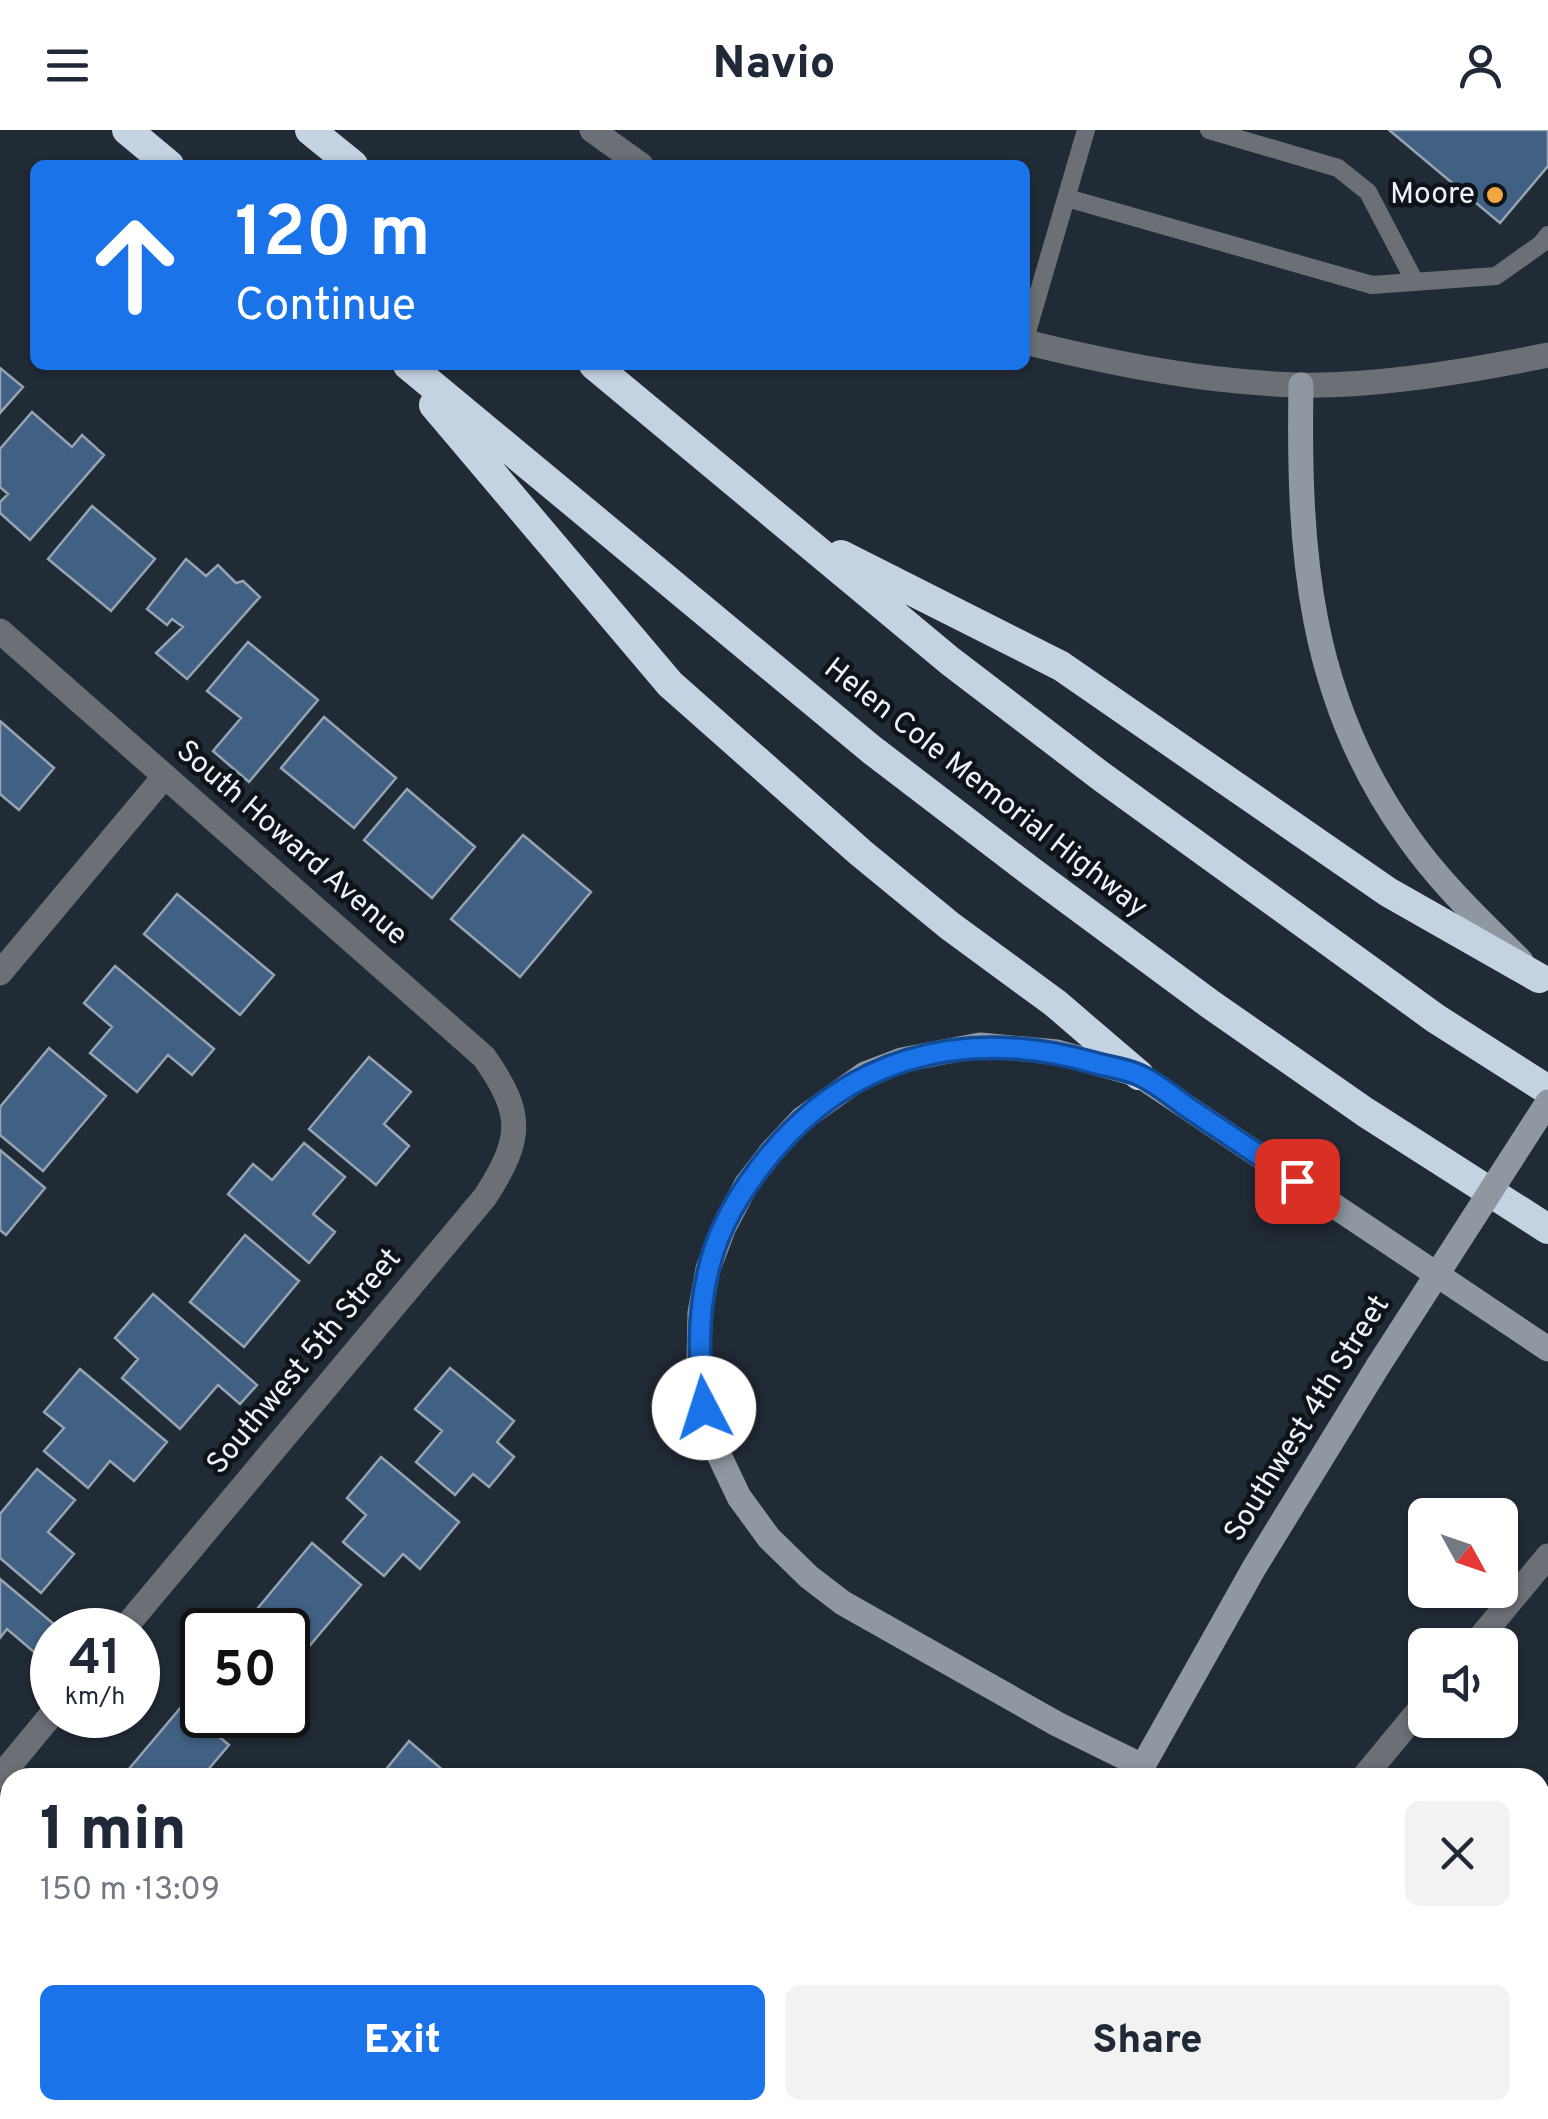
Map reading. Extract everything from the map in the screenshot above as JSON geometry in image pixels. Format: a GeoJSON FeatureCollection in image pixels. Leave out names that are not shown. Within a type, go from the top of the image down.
{"type":"FeatureCollection","features":[{"type":"Feature","properties":{"kind":"highway"},"geometry":{"type":"LineString","coordinates":[[127,130],[163,160]]}},
{"type":"Feature","properties":{"kind":"highway"},"geometry":{"type":"LineString","coordinates":[[310,130],[346,160]]}},
{"type":"Feature","properties":{"kind":"highway"},"geometry":{"type":"LineString","coordinates":[[404,370],[670,684],[861,853],[950,926],[1054,1003],[1139,1075]]}},
{"type":"Feature","properties":{"kind":"highway","name":"Helen Cole Memorial Highway"},"geometry":{"type":"LineString","coordinates":[[414,370],[858,738],[1004,851],[1365,1112],[1548,1230]]}},
{"type":"Feature","properties":{"kind":"highway"},"geometry":{"type":"LineString","coordinates":[[600,370],[950,661],[1102,777],[1435,1018],[1548,1090]]}},
{"type":"Feature","properties":{"kind":"highway"},"geometry":{"type":"LineString","coordinates":[[794,531],[1061,666],[1388,892],[1543,981]]}},
{"type":"Feature","properties":{"kind":"main road"},"geometry":{"type":"LineString","coordinates":[[1301,385],[1305,567],[1325,664],[1346,722],[1373,784],[1409,840],[1465,905],[1543,981]]}},
{"type":"Feature","properties":{"kind":"main road"},"geometry":{"type":"LineString","coordinates":[[1132,1768],[891,1632],[810,1577],[769,1538],[739,1497],[720,1457],[704,1408],[699,1361],[700,1313],[708,1269],[722,1229],[746,1186],[802,1119],[866,1074],[902,1060],[980,1045],[1058,1052],[1139,1075],[1548,1348]]}},
{"type":"Feature","properties":{"kind":"main road","name":"Southwest 4th Street"},"geometry":{"type":"LineString","coordinates":[[1141,1768],[1254,1568],[1548,1102]]}},
{"type":"Feature","properties":{"kind":"street"},"geometry":{"type":"LineString","coordinates":[[592,130],[633,160]]}},
{"type":"Feature","properties":{"kind":"street"},"geometry":{"type":"LineString","coordinates":[[1030,341],[1126,366],[1199,378],[1301,385],[1436,374],[1548,356]]}},
{"type":"Feature","properties":{"kind":"street","name":"South Howard Avenue"},"geometry":{"type":"LineString","coordinates":[[0,630],[484,1057],[504,1085],[516,1124]]}},
{"type":"Feature","properties":{"kind":"street"},"geometry":{"type":"LineString","coordinates":[[0,973],[164,777]]}},
{"type":"Feature","properties":{"kind":"street","name":"Southwest 5th Street"},"geometry":{"type":"LineString","coordinates":[[141,1608],[485,1197],[510,1151],[516,1124]]}},
{"type":"Feature","properties":{"kind":"street"},"geometry":{"type":"LineString","coordinates":[[1488,1628],[1548,1556]]}},
{"type":"Feature","properties":{"kind":"street"},"geometry":{"type":"LineString","coordinates":[[1370,1768],[1408,1723]]}},
{"type":"Feature","properties":{"kind":"street"},"geometry":{"type":"LineString","coordinates":[[7,1768],[32,1738]]}},
{"type":"Feature","properties":{"kind":"lane"},"geometry":{"type":"LineString","coordinates":[[1030,323],[1086,130]]}},
{"type":"Feature","properties":{"kind":"lane"},"geometry":{"type":"LineString","coordinates":[[1209,130],[1338,168],[1368,192],[1416,282]]}},
{"type":"Feature","properties":{"kind":"lane"},"geometry":{"type":"LineString","coordinates":[[1067,198],[1372,285],[1496,276],[1548,236]]}},
{"type":"Feature","properties":{"kind":"building","name":"Moore"},"geometry":{"type":"Polygon","coordinates":[[[1389,130],[1548,130],[1548,166],[1500,223],[1389,130]]]}},
{"type":"Feature","properties":{"kind":"building"},"geometry":{"type":"Polygon","coordinates":[[[0,368],[23,387],[0,413],[0,368]]]}},
{"type":"Feature","properties":{"kind":"building"},"geometry":{"type":"Polygon","coordinates":[[[32,412],[72,447],[82,435],[104,455],[30,540],[0,513],[0,502],[8,494],[0,487],[0,449],[32,412]]]}},
{"type":"Feature","properties":{"kind":"building"},"geometry":{"type":"Polygon","coordinates":[[[92,506],[155,559],[111,611],[48,559],[92,506]]]}},
{"type":"Feature","properties":{"kind":"building"},"geometry":{"type":"Polygon","coordinates":[[[186,559],[206,576],[218,565],[236,583],[243,581],[260,597],[187,679],[156,653],[183,627],[172,619],[167,625],[147,609],[186,559]]]}},
{"type":"Feature","properties":{"kind":"building"},"geometry":{"type":"Polygon","coordinates":[[[248,642],[318,700],[249,782],[213,751],[241,718],[207,691],[248,642]]]}},
{"type":"Feature","properties":{"kind":"building"},"geometry":{"type":"Polygon","coordinates":[[[324,717],[396,778],[354,828],[281,768],[324,717]]]}},
{"type":"Feature","properties":{"kind":"building"},"geometry":{"type":"Polygon","coordinates":[[[0,721],[54,768],[19,810],[0,794],[0,721]]]}},
{"type":"Feature","properties":{"kind":"building"},"geometry":{"type":"Polygon","coordinates":[[[407,789],[475,847],[432,898],[364,840],[407,789]]]}},
{"type":"Feature","properties":{"kind":"building"},"geometry":{"type":"Polygon","coordinates":[[[523,835],[591,892],[520,977],[451,919],[523,835]]]}},
{"type":"Feature","properties":{"kind":"building"},"geometry":{"type":"Polygon","coordinates":[[[177,894],[274,975],[240,1015],[144,934],[177,894]]]}},
{"type":"Feature","properties":{"kind":"building"},"geometry":{"type":"Polygon","coordinates":[[[115,966],[214,1049],[192,1075],[168,1055],[137,1092],[90,1053],[112,1027],[84,1003],[115,966]]]}},
{"type":"Feature","properties":{"kind":"building"},"geometry":{"type":"Polygon","coordinates":[[[49,1048],[106,1096],[43,1171],[0,1135],[0,1107],[49,1048]]]}},
{"type":"Feature","properties":{"kind":"building"},"geometry":{"type":"Polygon","coordinates":[[[369,1057],[411,1092],[384,1124],[409,1146],[376,1185],[309,1129],[369,1057]]]}},
{"type":"Feature","properties":{"kind":"building"},"geometry":{"type":"Polygon","coordinates":[[[304,1143],[345,1177],[313,1214],[335,1232],[309,1263],[228,1194],[253,1164],[272,1180],[304,1143]]]}},
{"type":"Feature","properties":{"kind":"building"},"geometry":{"type":"Polygon","coordinates":[[[0,1150],[45,1188],[6,1235],[0,1230],[0,1150]]]}},
{"type":"Feature","properties":{"kind":"building"},"geometry":{"type":"Polygon","coordinates":[[[245,1235],[299,1281],[244,1347],[190,1302],[245,1235]]]}},
{"type":"Feature","properties":{"kind":"building"},"geometry":{"type":"Polygon","coordinates":[[[153,1294],[257,1385],[240,1404],[218,1385],[180,1429],[122,1378],[138,1359],[115,1338],[153,1294]]]}},
{"type":"Feature","properties":{"kind":"building"},"geometry":{"type":"Polygon","coordinates":[[[450,1368],[514,1421],[497,1442],[514,1457],[489,1487],[473,1474],[455,1495],[416,1462],[442,1431],[415,1409],[450,1368]]]}},
{"type":"Feature","properties":{"kind":"building"},"geometry":{"type":"Polygon","coordinates":[[[80,1369],[167,1442],[134,1481],[110,1461],[88,1488],[44,1451],[64,1428],[44,1412],[80,1369]]]}},
{"type":"Feature","properties":{"kind":"building"},"geometry":{"type":"Polygon","coordinates":[[[381,1457],[459,1522],[420,1569],[403,1554],[384,1576],[343,1542],[366,1515],[347,1498],[381,1457]]]}},
{"type":"Feature","properties":{"kind":"building"},"geometry":{"type":"Polygon","coordinates":[[[37,1469],[75,1500],[48,1532],[74,1554],[41,1593],[0,1558],[0,1514],[37,1469]]]}},
{"type":"Feature","properties":{"kind":"building"},"geometry":{"type":"Polygon","coordinates":[[[312,1543],[361,1585],[310,1645],[310,1608],[258,1608],[312,1543]]]}},
{"type":"Feature","properties":{"kind":"building"},"geometry":{"type":"Polygon","coordinates":[[[0,1579],[35,1608],[30,1608],[30,1649],[7,1629],[0,1638],[0,1579]]]}},
{"type":"Feature","properties":{"kind":"building"},"geometry":{"type":"Polygon","coordinates":[[[180,1708],[180,1738],[221,1738],[229,1745],[209,1768],[130,1768],[155,1738],[160,1738],[160,1732],[180,1708]]]}},
{"type":"Feature","properties":{"kind":"building"},"geometry":{"type":"Polygon","coordinates":[[[409,1741],[440,1768],[387,1768],[409,1741]]]}},
{"type":"Feature","properties":{"kind":"place","name":"Moore"},"geometry":{"type":"Point","coordinates":[1495,195]}},
{"type":"Feature","properties":{"kind":"route"},"geometry":{"type":"LineString","coordinates":[[704,1408],[699,1361],[700,1313],[708,1269],[722,1229],[746,1186],[802,1119],[866,1074],[902,1060],[980,1045],[1032,1048],[1139,1075],[1297,1181]]}}]}
